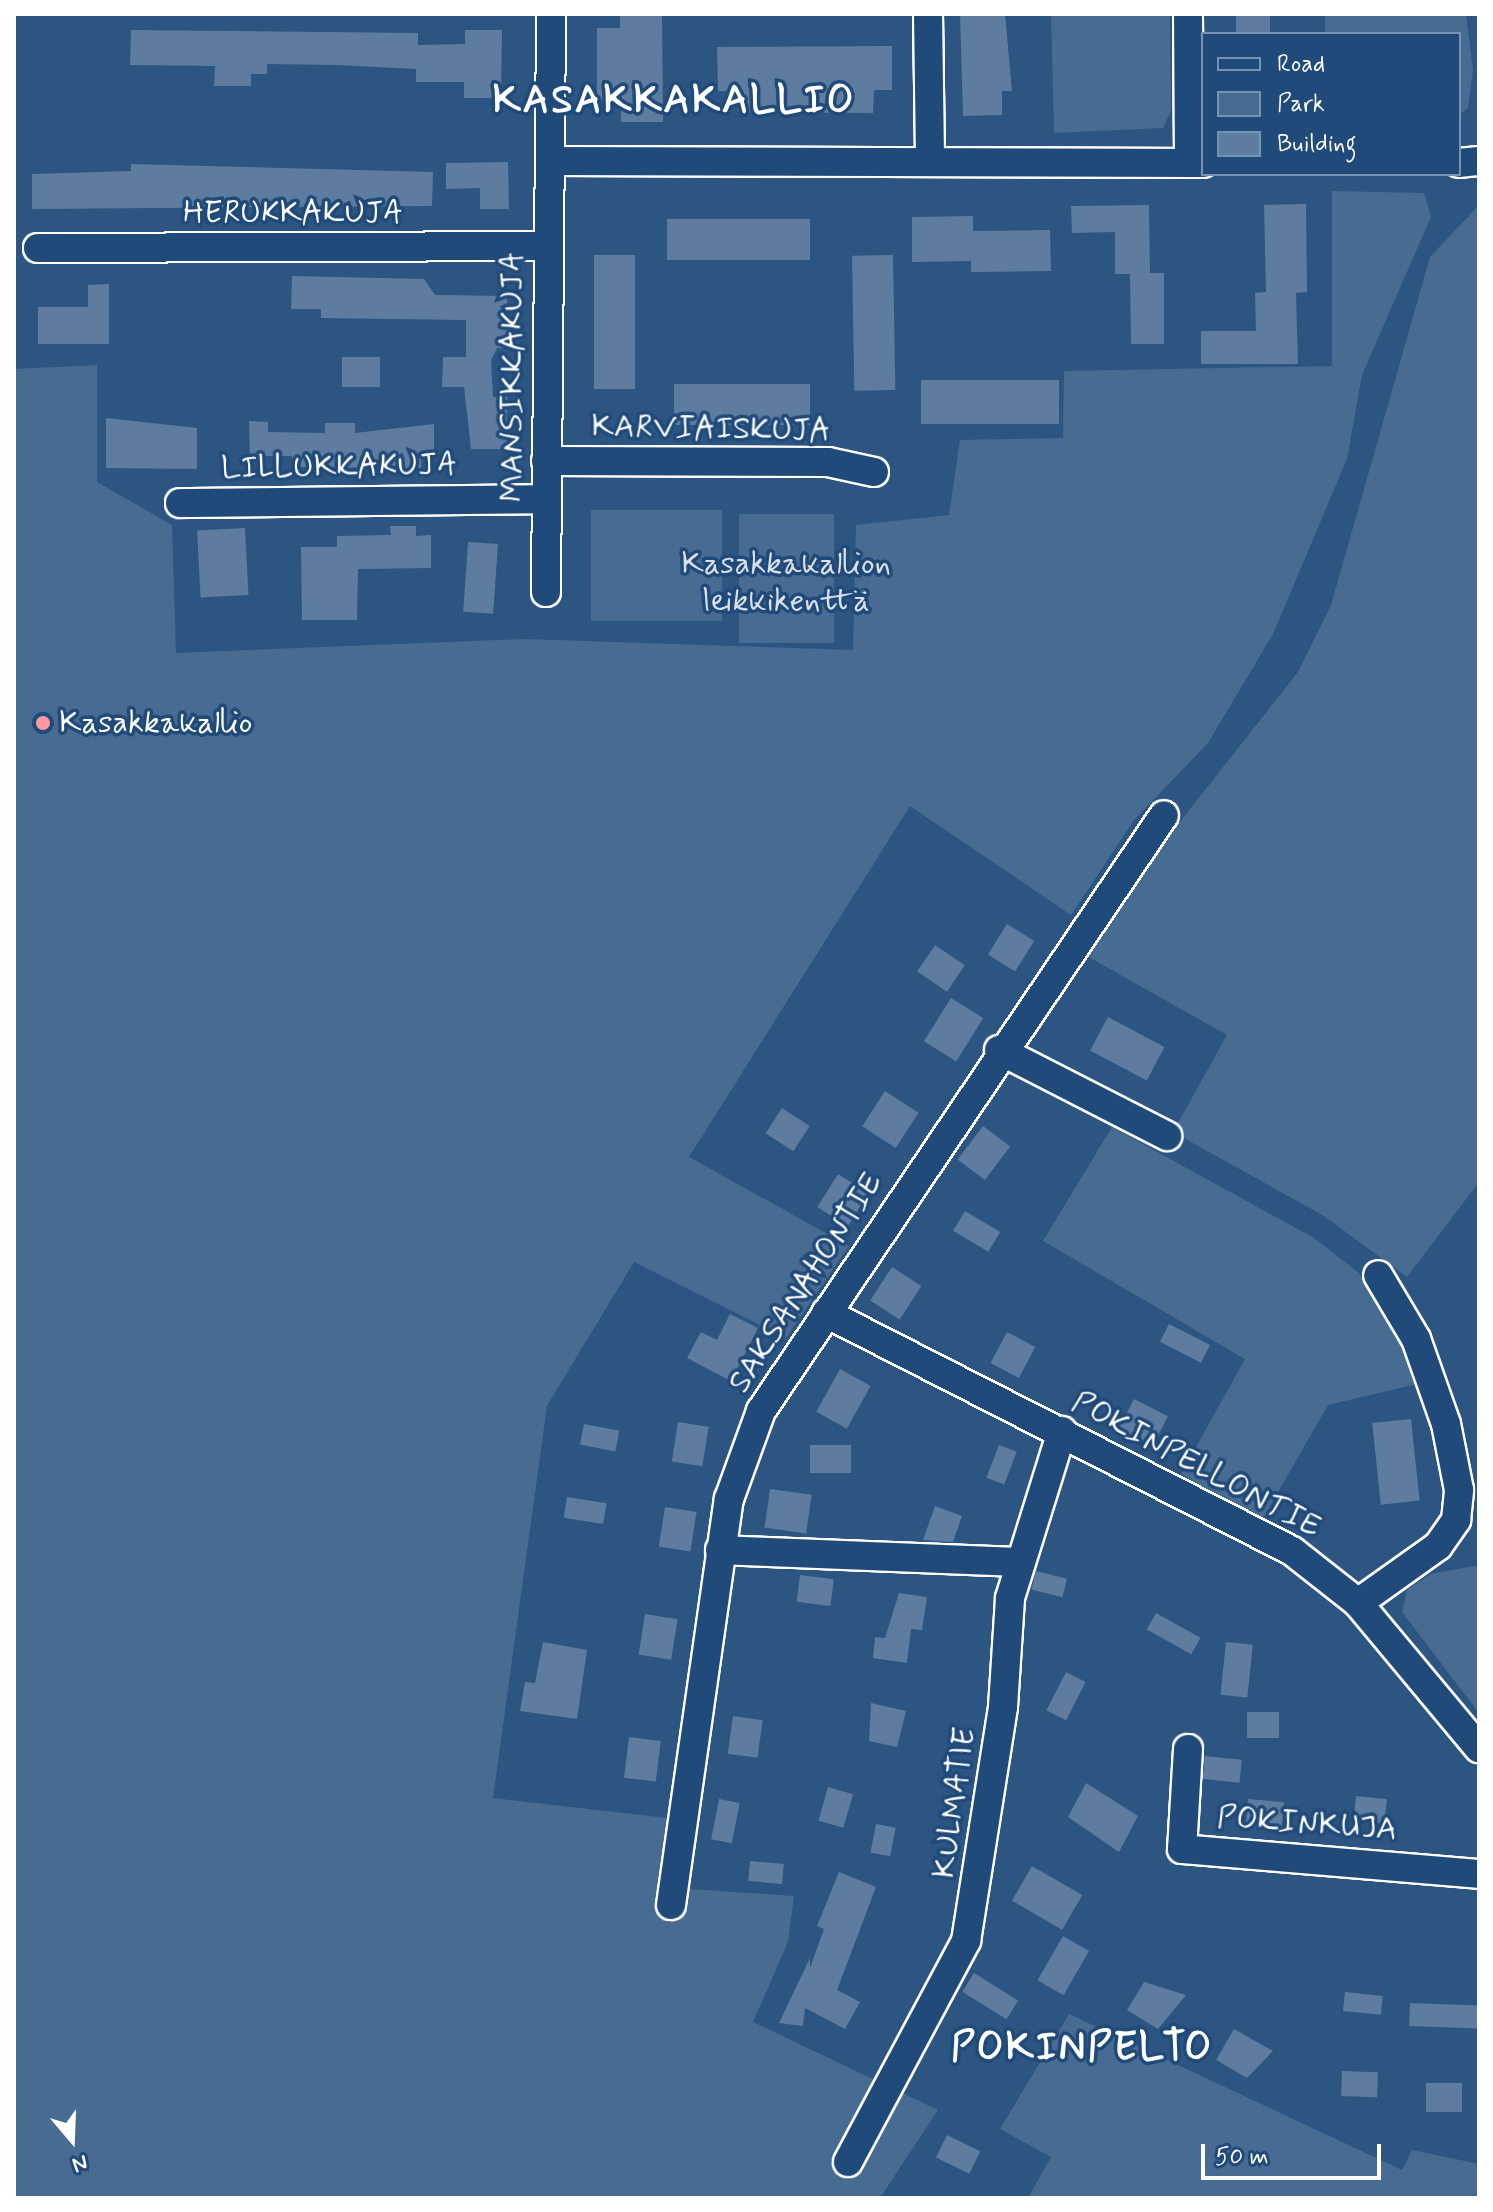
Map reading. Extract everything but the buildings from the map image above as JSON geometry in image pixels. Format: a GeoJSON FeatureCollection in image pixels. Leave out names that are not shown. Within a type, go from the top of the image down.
{"type":"FeatureCollection","features":[{"type":"Feature","properties":{"kind":"street","name":"MANSIKKAKUJA"},"geometry":{"type":"LineString","coordinates":[[546,592],[551,14]]}},
{"type":"Feature","properties":{"kind":"street"},"geometry":{"type":"LineString","coordinates":[[928,14],[930,161]]}},
{"type":"Feature","properties":{"kind":"street"},"geometry":{"type":"LineString","coordinates":[[550,161],[1196,163],[1188,14]]}},
{"type":"Feature","properties":{"kind":"street","name":"HERUKKAKUJA"},"geometry":{"type":"LineString","coordinates":[[38,248],[548,246]]}},
{"type":"Feature","properties":{"kind":"street","name":"KARVIAISKUJA"},"geometry":{"type":"LineString","coordinates":[[546,461],[828,462],[874,472]]}},
{"type":"Feature","properties":{"kind":"street","name":"LILLUKKAKUJA"},"geometry":{"type":"LineString","coordinates":[[180,503],[546,499]]}},
{"type":"Feature","properties":{"kind":"street","name":"SAKSANAHONTIE"},"geometry":{"type":"LineString","coordinates":[[671,1905],[729,1499],[761,1411],[999,1050],[1164,815]]}},
{"type":"Feature","properties":{"kind":"street"},"geometry":{"type":"LineString","coordinates":[[999,1050],[1167,1136]]}},
{"type":"Feature","properties":{"kind":"street"},"geometry":{"type":"LineString","coordinates":[[1358,1603],[1438,1546],[1456,1520],[1459,1490],[1446,1424],[1416,1339],[1378,1275]]}},
{"type":"Feature","properties":{"kind":"street","name":"POKINPELLONTIE"},"geometry":{"type":"LineString","coordinates":[[826,1313],[1292,1551],[1358,1603],[1479,1748]]}},
{"type":"Feature","properties":{"kind":"street","name":"KULMATIE"},"geometry":{"type":"LineString","coordinates":[[848,2162],[969,1930],[1017,1562],[1062,1431]]}},
{"type":"Feature","properties":{"kind":"street"},"geometry":{"type":"LineString","coordinates":[[720,1550],[1017,1562]]}},
{"type":"Feature","properties":{"kind":"street","name":"POKINKUJA"},"geometry":{"type":"LineString","coordinates":[[1188,1749],[1182,1849],[1479,1874]]}},
{"type":"Feature","properties":{"kind":"green space"},"geometry":{"type":"Polygon","coordinates":[[[1051,14],[1170,14],[1171,111],[1163,128],[1054,133],[1051,14]]]}},
{"type":"Feature","properties":{"kind":"green space"},"geometry":{"type":"Polygon","coordinates":[[[1325,14],[1466,14],[1473,70],[1468,108],[1461,113],[1461,32],[1325,32],[1325,14]]]}},
{"type":"Feature","properties":{"kind":"green space"},"geometry":{"type":"Polygon","coordinates":[[[1332,191],[1424,193],[1431,217],[1362,375],[1347,459],[1273,634],[1208,743],[1134,820],[1071,915],[910,806],[689,1157],[849,1246],[786,1338],[634,1262],[547,1406],[493,1798],[667,1818],[661,1887],[794,1896],[788,1942],[753,2022],[938,2110],[880,2198],[14,2198],[14,369],[97,365],[97,482],[172,525],[176,653],[524,639],[853,650],[856,525],[949,515],[960,440],[1063,438],[1064,371],[1332,366],[1332,191]]]}},
{"type":"Feature","properties":{"kind":"green space"},"geometry":{"type":"Polygon","coordinates":[[[1479,205],[1479,1182],[1407,1277],[1324,1216],[1173,1132],[1227,1035],[1078,951],[1298,672],[1331,605],[1430,257],[1479,205]]]}},
{"type":"Feature","properties":{"kind":"green space"},"geometry":{"type":"Polygon","coordinates":[[[591,510],[722,510],[722,621],[591,621],[591,510]]]}},
{"type":"Feature","properties":{"kind":"green space","name":"Kasakkakallion leikkikenttä"},"geometry":{"type":"Polygon","coordinates":[[[739,514],[834,514],[834,643],[739,643],[739,514]]]}},
{"type":"Feature","properties":{"kind":"green space"},"geometry":{"type":"Polygon","coordinates":[[[1112,1127],[1314,1238],[1359,1273],[1389,1311],[1421,1383],[1328,1405],[1262,1520],[1181,1474],[1245,1359],[1043,1241],[1112,1127]]]}},
{"type":"Feature","properties":{"kind":"green space"},"geometry":{"type":"Polygon","coordinates":[[[1479,1565],[1479,1713],[1402,1612],[1407,1590],[1431,1574],[1479,1565]]]}},
{"type":"Feature","properties":{"kind":"green space"},"geometry":{"type":"Polygon","coordinates":[[[1069,2014],[1402,2170],[1412,2150],[1479,2164],[1479,2198],[1028,2198],[1051,2157],[1000,2129],[1069,2014]]]}},
{"type":"Feature","properties":{"kind":"place","name":"Kasakkakallio"},"geometry":{"type":"Point","coordinates":[43,723]}},
{"type":"Feature","properties":{"kind":"district","name":"KASAKKAKALLIO"},"geometry":{"type":"Point","coordinates":[674,101]}},
{"type":"Feature","properties":{"kind":"district","name":"POKINPELTO"},"geometry":{"type":"Point","coordinates":[1082,2048]}}]}
